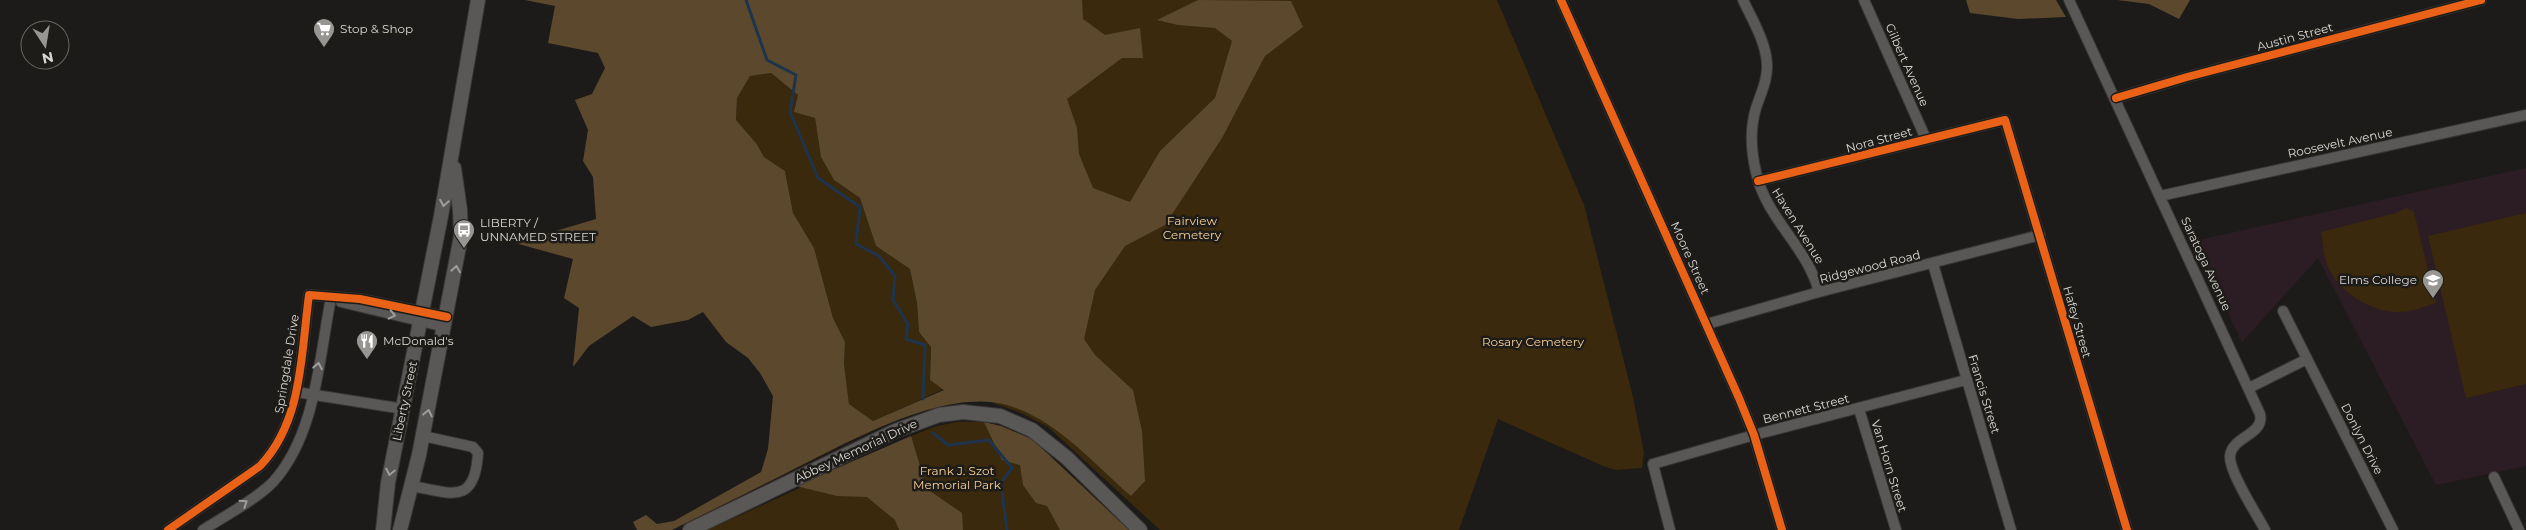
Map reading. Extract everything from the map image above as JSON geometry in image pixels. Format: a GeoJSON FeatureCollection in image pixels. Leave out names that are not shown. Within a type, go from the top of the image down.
{"type":"FeatureCollection","features":[{"type":"Feature","properties":{"kind":"main road","name":"Liberty Street"},"geometry":{"type":"LineString","coordinates":[[383,530],[388,483],[422,317],[478,0]]}},
{"type":"Feature","properties":{"kind":"main road","name":"Liberty Street"},"geometry":{"type":"LineString","coordinates":[[400,530],[423,436],[461,236],[460,210],[452,155]]}},
{"type":"Feature","properties":{"kind":"main road","name":"Abbey Memorial Drive"},"geometry":{"type":"LineString","coordinates":[[690,530],[896,431],[940,415],[963,412],[1000,416],[1032,430],[1067,458],[1140,530]]}},
{"type":"Feature","properties":{"kind":"street","name":"Moore Street"},"geometry":{"type":"LineString","coordinates":[[1561,0],[1707,324],[1754,435],[1782,530]]}},
{"type":"Feature","properties":{"kind":"street","name":"Haven Avenue"},"geometry":{"type":"LineString","coordinates":[[1743,0],[1762,44],[1767,63],[1766,80],[1753,127],[1753,152],[1758,181],[1773,214],[1807,260],[1819,292]]}},
{"type":"Feature","properties":{"kind":"street","name":"Gilbert Avenue"},"geometry":{"type":"LineString","coordinates":[[1864,0],[1926,139]]}},
{"type":"Feature","properties":{"kind":"street","name":"Saratoga Avenue"},"geometry":{"type":"LineString","coordinates":[[2069,0],[2250,388],[2261,422],[2259,426],[2236,444],[2230,458],[2236,479],[2265,530]]}},
{"type":"Feature","properties":{"kind":"street","name":"Austin Street"},"geometry":{"type":"LineString","coordinates":[[2116,98],[2187,77],[2482,0]]}},
{"type":"Feature","properties":{"kind":"street","name":"Roosevelt Avenue"},"geometry":{"type":"LineString","coordinates":[[2160,196],[2526,115]]}},
{"type":"Feature","properties":{"kind":"street","name":"Nora Street"},"geometry":{"type":"LineString","coordinates":[[1758,181],[2005,120]]}},
{"type":"Feature","properties":{"kind":"street","name":"Hafey Street"},"geometry":{"type":"LineString","coordinates":[[2005,120],[2127,530]]}},
{"type":"Feature","properties":{"kind":"street","name":"Ridgewood Road"},"geometry":{"type":"LineString","coordinates":[[1707,324],[1819,292],[2040,235]]}},
{"type":"Feature","properties":{"kind":"street","name":"Francis Street"},"geometry":{"type":"LineString","coordinates":[[1933,264],[2012,530]]}},
{"type":"Feature","properties":{"kind":"street","name":"Springdale Drive"},"geometry":{"type":"LineString","coordinates":[[168,530],[243,480],[266,460],[283,436],[292,415],[309,295],[331,298]]}},
{"type":"Feature","properties":{"kind":"street"},"geometry":{"type":"LineString","coordinates":[[203,530],[271,484],[297,448],[306,425],[331,298],[360,299],[446,322]]}},
{"type":"Feature","properties":{"kind":"street","name":"Donlyn Drive"},"geometry":{"type":"LineString","coordinates":[[2283,311],[2393,530]]}},
{"type":"Feature","properties":{"kind":"street"},"geometry":{"type":"LineString","coordinates":[[2250,388],[2307,359]]}},
{"type":"Feature","properties":{"kind":"street","name":"Bennett Street"},"geometry":{"type":"LineString","coordinates":[[1667,529],[1653,464],[1754,435],[1966,380]]}},
{"type":"Feature","properties":{"kind":"street","name":"Springdale Drive"},"geometry":{"type":"LineString","coordinates":[[296,392],[404,409]]}},
{"type":"Feature","properties":{"kind":"street","name":"Van Horn Street"},"geometry":{"type":"LineString","coordinates":[[1859,409],[1896,530]]}},
{"type":"Feature","properties":{"kind":"street"},"geometry":{"type":"LineString","coordinates":[[412,486],[454,493],[466,490],[474,480],[478,453],[475,450],[459,443],[423,436]]}},
{"type":"Feature","properties":{"kind":"street"},"geometry":{"type":"LineString","coordinates":[[2494,477],[2520,530]]}},
{"type":"Feature","properties":{"kind":"shaded area"},"geometry":{"type":"Polygon","coordinates":[[[525,0],[1082,0],[1083,19],[1105,35],[1140,28],[1143,58],[1122,58],[1067,99],[1077,128],[1079,154],[1093,188],[1130,202],[1160,151],[1215,98],[1232,41],[1215,28],[1178,25],[1157,20],[1198,0],[1291,1],[1303,27],[1265,56],[1222,138],[1165,225],[1125,246],[1095,290],[1084,339],[1095,355],[1133,390],[1142,431],[1145,481],[1131,496],[1073,443],[1042,420],[1007,405],[982,401],[926,410],[869,432],[672,530],[637,530],[633,522],[646,515],[657,524],[674,521],[761,472],[768,449],[773,396],[760,373],[748,358],[726,342],[703,312],[688,320],[651,327],[633,316],[589,346],[573,367],[579,308],[564,298],[573,259],[515,243],[596,219],[593,177],[583,161],[588,130],[575,100],[592,94],[605,68],[598,53],[548,43],[555,6],[525,0]],[[771,73],[750,76],[737,98],[736,120],[756,143],[764,157],[785,171],[793,213],[814,248],[833,318],[845,342],[844,364],[849,404],[873,421],[944,390],[930,380],[931,347],[919,332],[917,303],[910,269],[876,246],[860,198],[834,180],[821,157],[815,118],[794,112],[798,95],[771,73]]]}},
{"type":"Feature","properties":{"kind":"shaded area"},"geometry":{"type":"Polygon","coordinates":[[[1966,0],[2056,0],[2066,17],[2018,19],[1970,13],[1966,0]]]}},
{"type":"Feature","properties":{"kind":"shaded area"},"geometry":{"type":"Polygon","coordinates":[[[2117,0],[2190,0],[2179,19],[2149,4],[2117,0]]]}},
{"type":"Feature","properties":{"kind":"shaded area","name":"Elms College"},"geometry":{"type":"Polygon","coordinates":[[[2526,168],[2526,466],[2436,485],[2318,258],[2242,342],[2194,241],[2526,168]]]}},
{"type":"Feature","properties":{"kind":"shaded area"},"geometry":{"type":"Polygon","coordinates":[[[984,422],[1001,426],[1032,439],[1129,530],[1060,530],[1047,506],[1036,503],[1023,485],[1020,465],[1002,460],[984,422]]]}},
{"type":"Feature","properties":{"kind":"shaded area"},"geometry":{"type":"Polygon","coordinates":[[[911,436],[927,489],[962,513],[963,530],[899,530],[895,520],[867,497],[837,496],[796,486],[911,436]]]}},
{"type":"Feature","properties":{"kind":"green space","name":"Fairview Cemetery"},"geometry":{"type":"Polygon","coordinates":[[[1035,0],[1497,0],[1584,205],[1633,397],[1644,453],[1642,468],[1616,470],[1603,466],[1498,419],[1459,530],[1160,530],[1048,427],[1019,412],[990,402],[1035,0]]]}},
{"type":"Feature","properties":{"kind":"green space"},"geometry":{"type":"Polygon","coordinates":[[[771,73],[798,95],[802,113],[815,117],[821,157],[834,180],[860,198],[876,246],[910,269],[917,303],[919,332],[931,347],[930,380],[944,389],[873,421],[849,404],[844,364],[845,342],[833,318],[814,248],[793,213],[785,171],[764,157],[756,143],[736,120],[737,98],[749,76],[771,73]]]}},
{"type":"Feature","properties":{"kind":"green space"},"geometry":{"type":"Polygon","coordinates":[[[2406,208],[2414,212],[2436,303],[2418,309],[2399,312],[2370,306],[2351,295],[2336,281],[2327,264],[2321,232],[2396,213],[2406,208]]]}},
{"type":"Feature","properties":{"kind":"green space"},"geometry":{"type":"Polygon","coordinates":[[[2526,213],[2526,384],[2466,398],[2428,236],[2526,213]]]}},
{"type":"Feature","properties":{"kind":"green space","name":"Frank J. Szot Memorial Park"},"geometry":{"type":"Polygon","coordinates":[[[957,422],[984,422],[1126,530],[708,530],[911,436],[937,426],[957,422]]]}},
{"type":"Feature","properties":{"kind":"waterway"},"geometry":{"type":"LineString","coordinates":[[746,0],[767,60],[796,75],[790,112],[818,178],[860,207],[856,244],[879,256],[895,276],[893,300],[908,324],[906,339],[925,345],[923,399]]}},
{"type":"Feature","properties":{"kind":"waterway"},"geometry":{"type":"LineString","coordinates":[[933,433],[948,445],[989,440],[1012,468],[1001,483],[1007,530]]}},
{"type":"Feature","properties":{"kind":"cycle path"},"geometry":{"type":"LineString","coordinates":[[1561,0],[1739,398],[1754,435],[1782,530]]}},
{"type":"Feature","properties":{"kind":"cycle path"},"geometry":{"type":"LineString","coordinates":[[2116,98],[2187,77],[2481,0]]}},
{"type":"Feature","properties":{"kind":"cycle path"},"geometry":{"type":"LineString","coordinates":[[1758,181],[2005,120],[2127,530]]}},
{"type":"Feature","properties":{"kind":"cycle path"},"geometry":{"type":"LineString","coordinates":[[168,530],[260,466],[274,448],[285,428],[298,385],[309,295],[360,299],[447,317]]}},
{"type":"Feature","properties":{"kind":"place","name":"Stop & Shop"},"geometry":{"type":"Point","coordinates":[324,48]}},
{"type":"Feature","properties":{"kind":"place","name":"LIBERTY / UNNAMED STREET"},"geometry":{"type":"Point","coordinates":[464,249]}},
{"type":"Feature","properties":{"kind":"place","name":"Elms College"},"geometry":{"type":"Point","coordinates":[2433,299]}},
{"type":"Feature","properties":{"kind":"place","name":"McDonald's"},"geometry":{"type":"Point","coordinates":[367,360]}},
{"type":"Feature","properties":{"kind":"park label","name":"Rosary Cemetery"},"geometry":{"type":"Point","coordinates":[1533,342]}}]}
